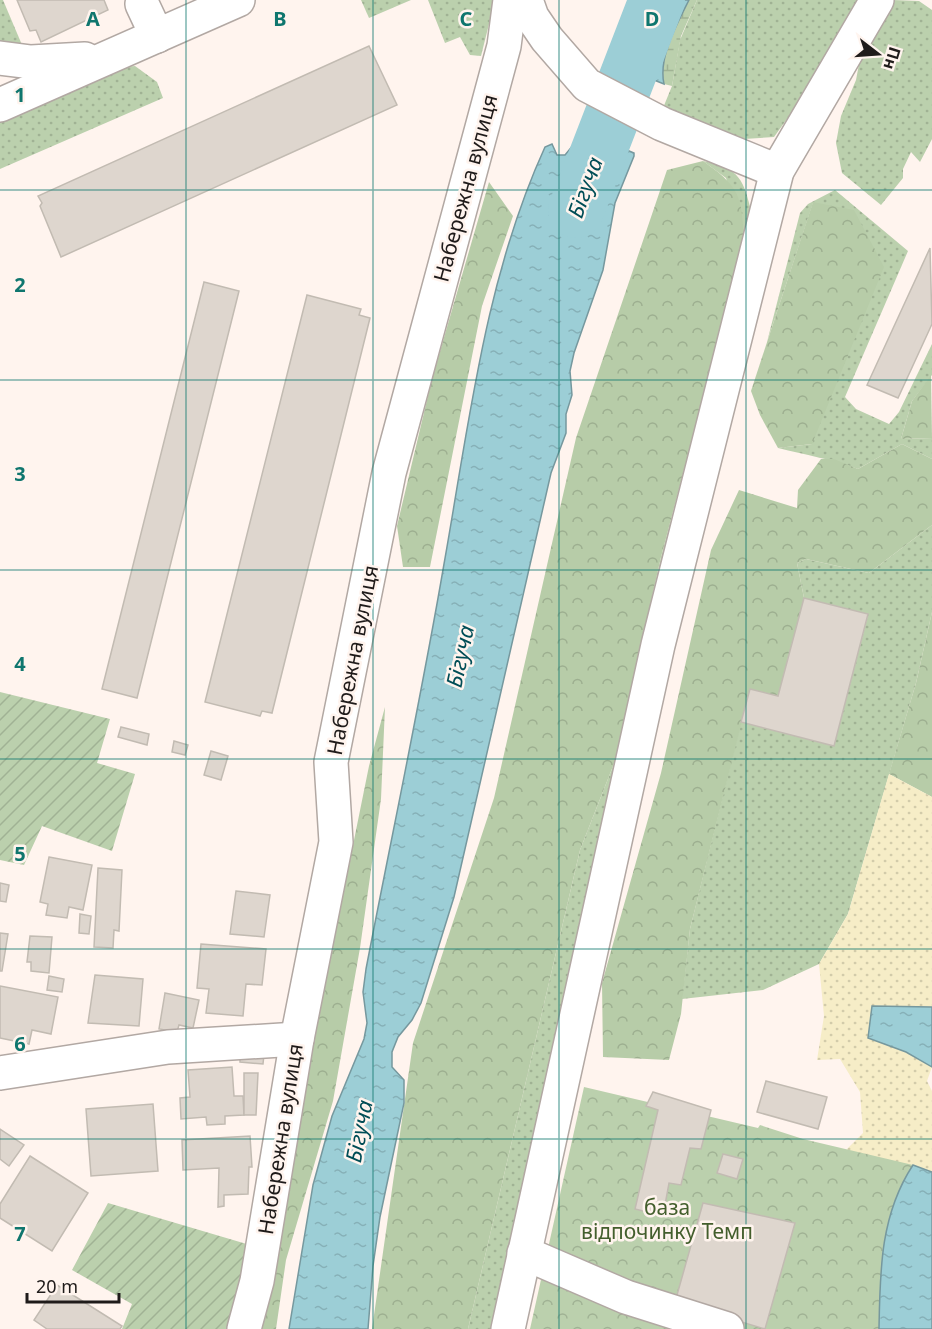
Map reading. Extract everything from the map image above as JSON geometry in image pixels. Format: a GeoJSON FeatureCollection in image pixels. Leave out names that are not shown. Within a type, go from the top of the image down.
{"type":"FeatureCollection","features":[{"type":"Feature","properties":{"kind":"street"},"geometry":{"type":"LineString","coordinates":[[0,105],[238,0]]}},
{"type":"Feature","properties":{"kind":"street","name":"Набережна вулиця"},"geometry":{"type":"LineString","coordinates":[[244,1329],[257,1281],[297,1039],[336,842],[331,762],[387,484],[504,46],[510,0]]}},
{"type":"Feature","properties":{"kind":"street"},"geometry":{"type":"LineString","coordinates":[[526,0],[532,17],[547,39],[587,85],[662,124],[777,171]]}},
{"type":"Feature","properties":{"kind":"street"},"geometry":{"type":"LineString","coordinates":[[508,1329],[658,645],[777,171],[878,0]]}},
{"type":"Feature","properties":{"kind":"street"},"geometry":{"type":"LineString","coordinates":[[142,4],[157,36]]}},
{"type":"Feature","properties":{"kind":"street"},"geometry":{"type":"LineString","coordinates":[[0,58],[31,62],[105,57]]}},
{"type":"Feature","properties":{"kind":"street"},"geometry":{"type":"LineString","coordinates":[[0,1073],[168,1047],[297,1039]]}},
{"type":"Feature","properties":{"kind":"street"},"geometry":{"type":"LineString","coordinates":[[524,1253],[626,1297],[727,1329]]}},
{"type":"Feature","properties":{"kind":"green space"},"geometry":{"type":"Polygon","coordinates":[[[0,0],[3,0],[25,52],[0,53],[0,0]]]}},
{"type":"Feature","properties":{"kind":"green space"},"geometry":{"type":"Polygon","coordinates":[[[361,0],[411,0],[369,18],[361,0]]]}},
{"type":"Feature","properties":{"kind":"green space"},"geometry":{"type":"Polygon","coordinates":[[[428,0],[495,0],[481,56],[470,55],[460,37],[445,43],[428,0]]]}},
{"type":"Feature","properties":{"kind":"green space"},"geometry":{"type":"Polygon","coordinates":[[[689,0],[697,0],[681,36],[672,86],[664,84],[666,52],[689,0]]]}},
{"type":"Feature","properties":{"kind":"green space"},"geometry":{"type":"Polygon","coordinates":[[[697,0],[864,0],[813,83],[774,137],[744,139],[663,108],[672,86],[680,40],[697,0]]]}},
{"type":"Feature","properties":{"kind":"green space"},"geometry":{"type":"Polygon","coordinates":[[[893,0],[919,1],[932,10],[932,139],[920,162],[911,152],[903,169],[903,178],[881,205],[842,173],[836,143],[841,116],[856,80],[862,48],[893,0]]]}},
{"type":"Feature","properties":{"kind":"green space"},"geometry":{"type":"Polygon","coordinates":[[[135,66],[157,82],[163,98],[0,169],[0,119],[115,68],[135,66]]]}},
{"type":"Feature","properties":{"kind":"green space"},"geometry":{"type":"Polygon","coordinates":[[[703,161],[725,168],[738,177],[743,184],[752,214],[499,1329],[468,1329],[580,850],[615,761],[661,557],[744,243],[726,178],[703,161]]]}},
{"type":"Feature","properties":{"kind":"green space"},"geometry":{"type":"Polygon","coordinates":[[[703,161],[726,179],[737,195],[742,215],[744,243],[661,557],[615,761],[580,850],[468,1329],[372,1329],[413,1043],[494,798],[576,438],[667,170],[703,161]]]}},
{"type":"Feature","properties":{"kind":"green space"},"geometry":{"type":"Polygon","coordinates":[[[489,182],[513,216],[482,306],[430,567],[403,567],[397,526],[432,379],[489,182]]]}},
{"type":"Feature","properties":{"kind":"green space"},"geometry":{"type":"Polygon","coordinates":[[[835,190],[908,251],[845,397],[856,409],[889,424],[899,412],[932,344],[932,375],[912,401],[901,439],[932,438],[932,459],[902,444],[858,469],[778,448],[812,444],[813,203],[767,342],[800,213],[808,204],[835,190]]]}},
{"type":"Feature","properties":{"kind":"green space"},"geometry":{"type":"Polygon","coordinates":[[[813,202],[854,210],[884,267],[812,444],[778,448],[760,415],[751,391],[813,202]]]}},
{"type":"Feature","properties":{"kind":"green space"},"geometry":{"type":"Polygon","coordinates":[[[931,375],[932,438],[901,439],[912,401],[931,375]]]}},
{"type":"Feature","properties":{"kind":"green space"},"geometry":{"type":"Polygon","coordinates":[[[902,444],[932,459],[932,525],[869,573],[806,559],[797,563],[804,598],[778,696],[750,689],[690,929],[681,1014],[669,1060],[603,1057],[602,983],[661,773],[711,550],[739,490],[797,508],[798,490],[821,459],[834,459],[858,469],[902,444]]]}},
{"type":"Feature","properties":{"kind":"green space"},"geometry":{"type":"Polygon","coordinates":[[[932,525],[932,612],[916,683],[848,914],[819,964],[763,990],[682,999],[690,929],[741,722],[834,746],[868,615],[804,598],[797,563],[806,559],[869,573],[932,525]]]}},
{"type":"Feature","properties":{"kind":"green space"},"geometry":{"type":"Polygon","coordinates":[[[932,612],[932,797],[889,774],[916,683],[932,612]]]}},
{"type":"Feature","properties":{"kind":"green space"},"geometry":{"type":"Polygon","coordinates":[[[0,692],[110,719],[97,763],[135,774],[112,851],[42,826],[24,865],[0,860],[0,692]]]}},
{"type":"Feature","properties":{"kind":"green space"},"geometry":{"type":"Polygon","coordinates":[[[385,707],[381,799],[360,948],[333,1101],[286,1260],[276,1329],[255,1329],[369,766],[385,707]]]}},
{"type":"Feature","properties":{"kind":"green space","name":"база відпочинку Темп"},"geometry":{"type":"Polygon","coordinates":[[[584,1087],[758,1128],[760,1125],[803,1139],[913,1165],[902,1184],[888,1224],[880,1286],[879,1329],[530,1329],[584,1087]]]}},
{"type":"Feature","properties":{"kind":"green space"},"geometry":{"type":"Polygon","coordinates":[[[108,1203],[250,1245],[229,1329],[122,1329],[132,1304],[72,1270],[108,1203]]]}},
{"type":"Feature","properties":{"kind":"sand"},"geometry":{"type":"Polygon","coordinates":[[[889,774],[932,797],[932,1007],[872,1006],[868,1038],[906,1052],[932,1067],[927,1081],[932,1091],[932,1172],[913,1166],[880,1277],[879,1329],[765,1329],[847,1149],[863,1133],[860,1092],[840,1059],[817,1060],[824,1016],[819,964],[848,914],[889,774]]]}},
{"type":"Feature","properties":{"kind":"water"},"geometry":{"type":"Polygon","coordinates":[[[630,0],[689,0],[666,52],[664,84],[606,61],[630,0]]]}},
{"type":"Feature","properties":{"kind":"water"},"geometry":{"type":"Polygon","coordinates":[[[584,132],[634,153],[634,156],[615,203],[603,270],[574,353],[570,371],[572,395],[566,414],[566,433],[551,473],[454,897],[421,1003],[412,1020],[398,1037],[392,1052],[392,1067],[404,1080],[404,1103],[380,1217],[368,1329],[289,1329],[313,1185],[332,1116],[364,1039],[367,1023],[363,992],[366,969],[426,665],[471,405],[493,300],[524,197],[545,147],[552,144],[557,155],[565,155],[584,132]]]}},
{"type":"Feature","properties":{"kind":"water"},"geometry":{"type":"Polygon","coordinates":[[[872,1006],[932,1007],[932,1067],[906,1052],[868,1038],[872,1006]]]}},
{"type":"Feature","properties":{"kind":"water"},"geometry":{"type":"Polygon","coordinates":[[[913,1165],[932,1172],[932,1329],[879,1329],[881,1265],[888,1224],[902,1184],[913,1165]]]}},
{"type":"Feature","properties":{"kind":"building"},"geometry":{"type":"Polygon","coordinates":[[[17,0],[104,0],[108,10],[41,42],[36,30],[30,31],[17,0]]]}},
{"type":"Feature","properties":{"kind":"building"},"geometry":{"type":"Polygon","coordinates":[[[369,46],[397,105],[61,257],[38,196],[369,46]]]}},
{"type":"Feature","properties":{"kind":"building"},"geometry":{"type":"Polygon","coordinates":[[[930,248],[932,324],[898,398],[867,385],[930,248]]]}},
{"type":"Feature","properties":{"kind":"building"},"geometry":{"type":"Polygon","coordinates":[[[204,282],[239,291],[137,698],[102,689],[204,282]]]}},
{"type":"Feature","properties":{"kind":"building"},"geometry":{"type":"Polygon","coordinates":[[[307,295],[361,309],[359,315],[370,318],[272,713],[262,711],[260,716],[205,702],[307,295]]]}},
{"type":"Feature","properties":{"kind":"building"},"geometry":{"type":"Polygon","coordinates":[[[804,598],[868,614],[834,746],[741,722],[750,689],[778,696],[804,598]]]}},
{"type":"Feature","properties":{"kind":"building"},"geometry":{"type":"Polygon","coordinates":[[[121,727],[149,734],[147,745],[118,737],[121,727]]]}},
{"type":"Feature","properties":{"kind":"building"},"geometry":{"type":"Polygon","coordinates":[[[174,741],[188,745],[185,755],[172,752],[174,741]]]}},
{"type":"Feature","properties":{"kind":"building"},"geometry":{"type":"Polygon","coordinates":[[[211,751],[228,756],[221,780],[204,775],[211,751]]]}},
{"type":"Feature","properties":{"kind":"building"},"geometry":{"type":"Polygon","coordinates":[[[49,857],[92,865],[83,910],[69,907],[67,918],[46,915],[48,904],[40,902],[49,857]]]}},
{"type":"Feature","properties":{"kind":"building"},"geometry":{"type":"Polygon","coordinates":[[[98,868],[122,870],[119,931],[114,930],[113,948],[94,947],[98,868]]]}},
{"type":"Feature","properties":{"kind":"building"},"geometry":{"type":"Polygon","coordinates":[[[0,883],[9,885],[6,902],[0,901],[0,883]]]}},
{"type":"Feature","properties":{"kind":"building"},"geometry":{"type":"Polygon","coordinates":[[[236,891],[270,895],[264,937],[230,934],[236,891]]]}},
{"type":"Feature","properties":{"kind":"building"},"geometry":{"type":"Polygon","coordinates":[[[80,914],[91,916],[89,934],[79,933],[80,914]]]}},
{"type":"Feature","properties":{"kind":"building"},"geometry":{"type":"Polygon","coordinates":[[[0,933],[8,934],[2,971],[0,971],[0,933]]]}},
{"type":"Feature","properties":{"kind":"building"},"geometry":{"type":"Polygon","coordinates":[[[30,936],[52,937],[49,973],[31,971],[31,962],[27,962],[30,936]]]}},
{"type":"Feature","properties":{"kind":"building"},"geometry":{"type":"Polygon","coordinates":[[[201,944],[266,949],[262,985],[246,984],[243,1016],[206,1013],[209,989],[197,988],[201,944]]]}},
{"type":"Feature","properties":{"kind":"building"},"geometry":{"type":"Polygon","coordinates":[[[95,975],[143,979],[139,1026],[88,1023],[95,975]]]}},
{"type":"Feature","properties":{"kind":"building"},"geometry":{"type":"Polygon","coordinates":[[[49,976],[64,979],[62,992],[47,990],[49,976]]]}},
{"type":"Feature","properties":{"kind":"building"},"geometry":{"type":"Polygon","coordinates":[[[0,986],[58,997],[51,1034],[32,1030],[29,1044],[0,1038],[0,986]]]}},
{"type":"Feature","properties":{"kind":"building"},"geometry":{"type":"Polygon","coordinates":[[[165,993],[199,1000],[193,1028],[179,1025],[177,1032],[159,1029],[165,993]]]}},
{"type":"Feature","properties":{"kind":"building"},"geometry":{"type":"Polygon","coordinates":[[[240,1053],[264,1054],[263,1064],[240,1062],[240,1053]]]}},
{"type":"Feature","properties":{"kind":"building"},"geometry":{"type":"Polygon","coordinates":[[[232,1067],[234,1096],[243,1096],[244,1115],[225,1116],[225,1124],[207,1125],[206,1117],[181,1119],[180,1098],[190,1097],[188,1070],[232,1067]]]}},
{"type":"Feature","properties":{"kind":"building"},"geometry":{"type":"Polygon","coordinates":[[[244,1073],[258,1073],[256,1115],[244,1115],[244,1073]]]}},
{"type":"Feature","properties":{"kind":"building"},"geometry":{"type":"Polygon","coordinates":[[[766,1081],[827,1097],[818,1129],[757,1112],[766,1081]]]}},
{"type":"Feature","properties":{"kind":"building"},"geometry":{"type":"Polygon","coordinates":[[[653,1092],[711,1110],[701,1149],[690,1148],[681,1185],[669,1183],[663,1216],[635,1209],[658,1110],[646,1106],[653,1092]]]}},
{"type":"Feature","properties":{"kind":"building"},"geometry":{"type":"Polygon","coordinates":[[[153,1104],[158,1171],[91,1176],[86,1109],[153,1104]]]}},
{"type":"Feature","properties":{"kind":"building"},"geometry":{"type":"Polygon","coordinates":[[[0,1129],[24,1145],[9,1166],[0,1159],[0,1129]]]}},
{"type":"Feature","properties":{"kind":"building"},"geometry":{"type":"Polygon","coordinates":[[[250,1136],[252,1167],[249,1167],[248,1194],[224,1195],[224,1206],[218,1207],[219,1168],[183,1170],[182,1140],[250,1136]]]}},
{"type":"Feature","properties":{"kind":"building"},"geometry":{"type":"Polygon","coordinates":[[[723,1154],[743,1159],[737,1179],[717,1173],[723,1154]]]}},
{"type":"Feature","properties":{"kind":"building"},"geometry":{"type":"Polygon","coordinates":[[[30,1156],[88,1193],[52,1251],[0,1218],[0,1204],[30,1156]]]}},
{"type":"Feature","properties":{"kind":"building"},"geometry":{"type":"Polygon","coordinates":[[[703,1203],[795,1223],[765,1329],[675,1302],[703,1203]]]}},
{"type":"Feature","properties":{"kind":"building"},"geometry":{"type":"Polygon","coordinates":[[[57,1285],[122,1326],[120,1329],[47,1329],[34,1320],[57,1285]]]}},
{"type":"Feature","properties":{"kind":"waterway","name":"Бігуча"},"geometry":{"type":"LineString","coordinates":[[576,210],[657,0]]}}]}
